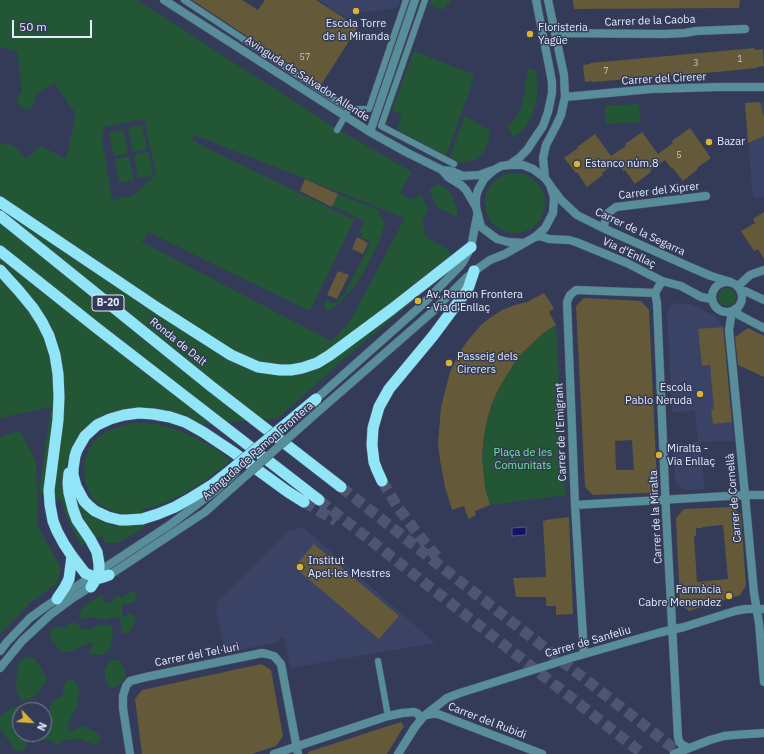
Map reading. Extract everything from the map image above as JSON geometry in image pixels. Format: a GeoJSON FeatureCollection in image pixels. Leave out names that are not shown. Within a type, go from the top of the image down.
{"type":"FeatureCollection","features":[{"type":"Feature","properties":{"kind":"highway"},"geometry":{"type":"LineString","coordinates":[[0,202],[159,309],[225,351],[251,365],[280,370],[302,368],[317,363],[330,355],[471,247]]}},
{"type":"Feature","properties":{"kind":"highway","name":"Ronda de Dalt"},"geometry":{"type":"LineString","coordinates":[[0,216],[212,387],[341,487]]}},
{"type":"Feature","properties":{"kind":"highway","name":"B-20"},"geometry":{"type":"LineString","coordinates":[[0,251],[319,500]]}},
{"type":"Feature","properties":{"kind":"highway"},"geometry":{"type":"LineString","coordinates":[[0,270],[33,308],[49,336],[55,355],[58,374],[58,412],[49,490],[51,515],[57,531],[72,556],[85,573],[97,577],[99,564],[97,552],[77,520],[72,509],[69,493],[69,474],[77,450],[85,436],[97,425],[110,419],[139,413],[170,417],[185,422],[233,452],[304,502]]}},
{"type":"Feature","properties":{"kind":"highway"},"geometry":{"type":"LineString","coordinates":[[382,481],[374,462],[372,445],[373,428],[379,407],[389,389],[433,336],[468,289],[474,271]]}},
{"type":"Feature","properties":{"kind":"highway"},"geometry":{"type":"LineString","coordinates":[[77,450],[73,476],[76,486],[84,501],[101,514],[108,517],[120,520],[142,519],[175,507],[234,471],[316,399]]}},
{"type":"Feature","properties":{"kind":"highway"},"geometry":{"type":"LineString","coordinates":[[57,599],[69,579],[72,556]]}},
{"type":"Feature","properties":{"kind":"street","name":"Avinguda de Salvador Allende"},"geometry":{"type":"LineString","coordinates":[[164,0],[347,112],[370,132],[406,152],[442,170],[463,176],[479,175],[494,170]]}},
{"type":"Feature","properties":{"kind":"street"},"geometry":{"type":"LineString","coordinates":[[184,0],[347,112],[369,109],[406,0]]}},
{"type":"Feature","properties":{"kind":"street"},"geometry":{"type":"LineString","coordinates":[[370,132],[415,0]]}},
{"type":"Feature","properties":{"kind":"street"},"geometry":{"type":"LineString","coordinates":[[425,0],[381,126],[454,164]]}},
{"type":"Feature","properties":{"kind":"street"},"geometry":{"type":"LineString","coordinates":[[509,165],[527,150],[543,126],[552,93],[552,82],[536,0]]}},
{"type":"Feature","properties":{"kind":"street"},"geometry":{"type":"LineString","coordinates":[[544,178],[543,158],[546,145],[558,121],[565,97],[564,75],[548,0]]}},
{"type":"Feature","properties":{"kind":"street","name":"Carrer de la Caoba"},"geometry":{"type":"LineString","coordinates":[[555,33],[664,34],[745,29]]}},
{"type":"Feature","properties":{"kind":"street","name":"Carrer del Cirerer"},"geometry":{"type":"LineString","coordinates":[[565,97],[651,89],[719,87],[764,88]]}},
{"type":"Feature","properties":{"kind":"street"},"geometry":{"type":"LineString","coordinates":[[337,130],[347,112]]}},
{"type":"Feature","properties":{"kind":"street"},"geometry":{"type":"LineString","coordinates":[[509,165],[523,165],[533,169],[550,185],[554,197],[553,213],[545,228],[535,237],[524,243],[508,242],[497,238],[481,227],[477,210],[476,197],[484,179],[501,166],[509,165]]}},
{"type":"Feature","properties":{"kind":"street","name":"Avinguda de Salvador Allende"},"geometry":{"type":"LineString","coordinates":[[442,170],[448,177],[466,190],[477,210]]}},
{"type":"Feature","properties":{"kind":"street","name":"Carrer de la Segarra"},"geometry":{"type":"LineString","coordinates":[[550,185],[561,200],[577,215],[737,287]]}},
{"type":"Feature","properties":{"kind":"street","name":"Carrer del Xiprer"},"geometry":{"type":"LineString","coordinates":[[603,228],[608,213],[616,207],[706,196]]}},
{"type":"Feature","properties":{"kind":"street","name":"Avinguda de Ramon Frontera"},"geometry":{"type":"LineString","coordinates":[[316,399],[423,304],[460,266],[471,247],[477,210]]}},
{"type":"Feature","properties":{"kind":"street","name":"Via d'Enllaç"},"geometry":{"type":"LineString","coordinates":[[535,237],[540,236],[549,239],[569,240],[576,242],[627,263],[662,281],[681,286],[701,297],[712,299]]}},
{"type":"Feature","properties":{"kind":"street","name":"Avinguda de Ramon Frontera"},"geometry":{"type":"LineString","coordinates":[[0,651],[30,618],[45,606],[97,577],[205,512],[431,313],[474,271],[490,260],[505,254],[524,243]]}},
{"type":"Feature","properties":{"kind":"street"},"geometry":{"type":"LineString","coordinates":[[737,287],[750,275],[764,270]]}},
{"type":"Feature","properties":{"kind":"street"},"geometry":{"type":"LineString","coordinates":[[655,292],[662,281]]}},
{"type":"Feature","properties":{"kind":"street"},"geometry":{"type":"LineString","coordinates":[[764,300],[726,281],[717,285],[713,289],[712,294],[715,307],[719,310],[723,312],[734,310],[739,315],[764,328]]}},
{"type":"Feature","properties":{"kind":"street","name":"Carrer de Cornellà"},"geometry":{"type":"LineString","coordinates":[[737,287],[742,299],[740,305],[734,310],[729,330],[754,593],[760,609],[759,623],[764,682]]}},
{"type":"Feature","properties":{"kind":"street","name":"Carrer de l'Emigrant"},"geometry":{"type":"LineString","coordinates":[[584,654],[575,505],[567,302],[576,290],[655,292]]}},
{"type":"Feature","properties":{"kind":"street","name":"Carrer de la Miralta"},"geometry":{"type":"LineString","coordinates":[[655,292],[658,303],[671,614],[678,737],[682,745],[689,748]]}},
{"type":"Feature","properties":{"kind":"street","name":"Avinguda de Ramon Frontera"},"geometry":{"type":"LineString","coordinates":[[0,668],[22,641],[50,615],[97,577],[171,524],[215,490],[234,471]]}},
{"type":"Feature","properties":{"kind":"street"},"geometry":{"type":"LineString","coordinates":[[575,505],[764,495]]}},
{"type":"Feature","properties":{"kind":"street","name":"Carrer de Sanfeliu"},"geometry":{"type":"LineString","coordinates":[[398,754],[422,718],[447,698],[658,632],[684,627],[735,611],[760,609]]}},
{"type":"Feature","properties":{"kind":"street","name":"Carrer del Tel·luri"},"geometry":{"type":"LineString","coordinates":[[130,754],[123,708],[126,686],[130,681],[255,655],[267,654],[274,656],[281,664],[297,750]]}},
{"type":"Feature","properties":{"kind":"street"},"geometry":{"type":"LineString","coordinates":[[378,661],[388,716]]}},
{"type":"Feature","properties":{"kind":"street"},"geometry":{"type":"LineString","coordinates":[[274,754],[297,750],[388,716],[414,712],[419,714],[422,718]]}},
{"type":"Feature","properties":{"kind":"street","name":"Carrer del Rubidi"},"geometry":{"type":"LineString","coordinates":[[422,718],[432,714],[438,714],[542,754]]}},
{"type":"Feature","properties":{"kind":"street"},"geometry":{"type":"LineString","coordinates":[[674,754],[724,736],[763,732]]}},
{"type":"Feature","properties":{"kind":"shaded area","name":"Escola Torre de la Miranda"},"geometry":{"type":"Polygon","coordinates":[[[319,0],[400,0],[397,8],[353,14],[349,20],[319,0]]]}},
{"type":"Feature","properties":{"kind":"shaded area"},"geometry":{"type":"Polygon","coordinates":[[[764,102],[764,197],[753,198],[745,103],[764,102]]]}},
{"type":"Feature","properties":{"kind":"shaded area","name":"Escola Pablo Neruda"},"geometry":{"type":"Polygon","coordinates":[[[674,303],[691,304],[715,316],[723,327],[734,441],[700,442],[705,489],[683,490],[675,481],[673,446],[698,442],[695,411],[672,412],[667,312],[674,303]]]}},
{"type":"Feature","properties":{"kind":"shaded area","name":"Institut Apel·les Mestres"},"geometry":{"type":"Polygon","coordinates":[[[303,527],[435,643],[290,668],[285,640],[282,637],[277,642],[226,653],[216,612],[217,602],[288,531],[303,527]]]}},
{"type":"Feature","properties":{"kind":"shaded area"},"geometry":{"type":"Polygon","coordinates":[[[526,527],[526,535],[512,536],[512,528],[526,527]]]}},
{"type":"Feature","properties":{"kind":"green space"},"geometry":{"type":"Polygon","coordinates":[[[0,0],[137,0],[332,126],[412,172],[400,192],[411,200],[421,194],[428,209],[423,220],[425,236],[450,251],[448,272],[350,354],[278,418],[200,425],[174,412],[151,409],[124,411],[79,438],[69,456],[64,471],[63,490],[66,505],[74,524],[86,543],[82,546],[67,518],[61,500],[39,492],[51,407],[0,418],[0,141],[1,144],[13,145],[26,159],[41,146],[66,159],[76,114],[54,83],[34,96],[35,103],[29,109],[19,105],[17,102],[18,96],[22,91],[17,51],[0,47],[0,0]],[[144,119],[104,127],[102,139],[112,200],[132,196],[156,175],[144,119]],[[194,135],[192,140],[203,146],[354,220],[310,311],[148,232],[142,242],[331,341],[349,323],[405,218],[194,135]]]}},
{"type":"Feature","properties":{"kind":"green space"},"geometry":{"type":"Polygon","coordinates":[[[431,0],[451,0],[450,3],[446,4],[444,10],[429,5],[431,0]]]}},
{"type":"Feature","properties":{"kind":"green space"},"geometry":{"type":"Polygon","coordinates":[[[414,51],[475,75],[446,156],[397,129],[402,115],[392,110],[414,51]]]}},
{"type":"Feature","properties":{"kind":"green space"},"geometry":{"type":"Polygon","coordinates":[[[528,68],[536,71],[538,87],[536,103],[527,125],[514,137],[507,127],[515,119],[521,109],[528,68]]]}},
{"type":"Feature","properties":{"kind":"green space"},"geometry":{"type":"Polygon","coordinates":[[[639,104],[641,122],[606,124],[605,106],[639,104]]]}},
{"type":"Feature","properties":{"kind":"green space"},"geometry":{"type":"Polygon","coordinates":[[[465,116],[489,130],[489,139],[483,153],[474,160],[461,163],[450,157],[465,116]]]}},
{"type":"Feature","properties":{"kind":"green space"},"geometry":{"type":"Polygon","coordinates":[[[142,125],[147,149],[133,152],[128,128],[142,125]]]}},
{"type":"Feature","properties":{"kind":"green space"},"geometry":{"type":"Polygon","coordinates":[[[123,130],[128,153],[114,156],[109,133],[123,130]]]}},
{"type":"Feature","properties":{"kind":"green space"},"geometry":{"type":"Polygon","coordinates":[[[148,152],[153,176],[138,178],[134,155],[148,152]]]}},
{"type":"Feature","properties":{"kind":"green space"},"geometry":{"type":"Polygon","coordinates":[[[129,156],[134,180],[120,183],[115,159],[129,156]]]}},
{"type":"Feature","properties":{"kind":"green space"},"geometry":{"type":"Polygon","coordinates":[[[515,173],[532,178],[540,186],[545,203],[540,220],[532,228],[515,233],[498,228],[490,220],[485,203],[490,186],[498,178],[515,173]]]}},
{"type":"Feature","properties":{"kind":"green space"},"geometry":{"type":"Polygon","coordinates":[[[437,184],[447,189],[451,193],[457,209],[458,217],[437,207],[429,190],[437,184]]]}},
{"type":"Feature","properties":{"kind":"green space"},"geometry":{"type":"Polygon","coordinates":[[[338,194],[377,209],[385,224],[378,244],[357,283],[338,305],[328,311],[324,308],[326,300],[332,303],[336,302],[344,295],[371,242],[360,237],[362,234],[359,232],[364,221],[333,206],[338,194]]]}},
{"type":"Feature","properties":{"kind":"green space"},"geometry":{"type":"Polygon","coordinates":[[[727,288],[733,291],[736,297],[733,303],[727,306],[721,303],[718,297],[721,291],[727,288]]]}},
{"type":"Feature","properties":{"kind":"green space","name":"Plaça de les Comunitats"},"geometry":{"type":"Polygon","coordinates":[[[556,325],[565,495],[490,505],[485,488],[482,455],[487,420],[492,403],[499,388],[518,357],[543,333],[556,325]]]}},
{"type":"Feature","properties":{"kind":"green space"},"geometry":{"type":"Polygon","coordinates":[[[137,423],[151,423],[176,429],[214,448],[231,461],[182,495],[142,510],[142,513],[119,513],[103,507],[94,500],[85,482],[84,463],[89,449],[96,440],[112,429],[137,423]]]}},
{"type":"Feature","properties":{"kind":"green space"},"geometry":{"type":"Polygon","coordinates":[[[20,431],[36,462],[38,527],[61,568],[56,584],[31,602],[0,634],[0,437],[20,431]]]}},
{"type":"Feature","properties":{"kind":"green space"},"geometry":{"type":"Polygon","coordinates":[[[77,501],[95,518],[106,523],[117,526],[132,526],[146,523],[145,526],[117,543],[105,543],[102,536],[97,538],[82,515],[77,501]]]}},
{"type":"Feature","properties":{"kind":"green space"},"geometry":{"type":"Polygon","coordinates":[[[132,591],[136,593],[137,596],[135,601],[131,604],[128,603],[122,606],[123,617],[132,614],[135,617],[130,632],[125,634],[123,633],[119,618],[111,617],[104,620],[91,617],[82,619],[79,613],[88,603],[100,596],[103,595],[103,600],[106,603],[110,603],[117,596],[123,598],[132,591]]]}},
{"type":"Feature","properties":{"kind":"green space"},"geometry":{"type":"Polygon","coordinates":[[[72,622],[78,624],[82,630],[89,630],[108,624],[112,627],[113,634],[109,651],[102,655],[88,654],[93,644],[90,642],[69,652],[62,652],[51,640],[50,632],[56,626],[63,628],[72,622]]]}},
{"type":"Feature","properties":{"kind":"green space"},"geometry":{"type":"Polygon","coordinates":[[[28,657],[35,658],[47,679],[37,694],[22,701],[16,687],[18,664],[23,659],[28,657]]]}},
{"type":"Feature","properties":{"kind":"green space"},"geometry":{"type":"Polygon","coordinates":[[[110,660],[118,660],[126,671],[126,677],[116,687],[109,687],[105,678],[105,669],[110,660]]]}},
{"type":"Feature","properties":{"kind":"green space"},"geometry":{"type":"Polygon","coordinates":[[[68,679],[76,682],[79,690],[77,707],[67,725],[68,729],[72,731],[84,726],[97,733],[101,738],[96,745],[79,739],[65,740],[60,744],[52,742],[52,702],[62,696],[64,686],[68,679]]]}},
{"type":"Feature","properties":{"kind":"green space"},"geometry":{"type":"Polygon","coordinates":[[[12,708],[12,742],[28,742],[24,750],[19,752],[15,750],[0,728],[0,717],[12,708]]]}},
{"type":"Feature","properties":{"kind":"building"},"geometry":{"type":"Polygon","coordinates":[[[192,0],[242,0],[258,10],[265,0],[316,0],[358,27],[321,85],[192,0]]]}},
{"type":"Feature","properties":{"kind":"building"},"geometry":{"type":"Polygon","coordinates":[[[573,0],[740,0],[739,8],[574,9],[573,0]]]}},
{"type":"Feature","properties":{"kind":"building"},"geometry":{"type":"Polygon","coordinates":[[[755,48],[755,50],[763,49],[764,66],[717,72],[585,82],[583,65],[590,63],[755,48]]]}},
{"type":"Feature","properties":{"kind":"building"},"geometry":{"type":"Polygon","coordinates":[[[760,102],[764,117],[764,136],[748,143],[745,103],[760,102]]]}},
{"type":"Feature","properties":{"kind":"building"},"geometry":{"type":"Polygon","coordinates":[[[690,128],[711,158],[683,181],[665,160],[650,170],[651,172],[635,184],[617,162],[587,187],[577,172],[576,173],[564,158],[595,134],[611,156],[626,146],[625,144],[642,132],[658,154],[673,143],[672,141],[690,128]]]}},
{"type":"Feature","properties":{"kind":"building"},"geometry":{"type":"Polygon","coordinates":[[[305,179],[338,194],[332,207],[300,191],[305,179]]]}},
{"type":"Feature","properties":{"kind":"building"},"geometry":{"type":"Polygon","coordinates":[[[764,212],[764,259],[758,249],[754,251],[741,231],[755,223],[753,219],[764,212]]]}},
{"type":"Feature","properties":{"kind":"building"},"geometry":{"type":"Polygon","coordinates":[[[357,237],[368,243],[363,254],[352,249],[357,237]]]}},
{"type":"Feature","properties":{"kind":"building"},"geometry":{"type":"Polygon","coordinates":[[[338,271],[349,275],[337,299],[327,295],[338,271]]]}},
{"type":"Feature","properties":{"kind":"building"},"geometry":{"type":"Polygon","coordinates":[[[544,293],[554,308],[549,312],[556,325],[543,333],[518,357],[499,388],[492,403],[487,420],[482,455],[485,488],[490,505],[475,511],[476,515],[469,519],[464,506],[452,510],[445,487],[440,460],[438,443],[441,407],[450,372],[459,353],[481,325],[502,310],[527,302],[544,293]]]}},
{"type":"Feature","properties":{"kind":"building"},"geometry":{"type":"Polygon","coordinates":[[[584,298],[641,301],[649,310],[657,483],[650,493],[593,495],[585,487],[576,306],[584,298]],[[632,440],[615,441],[616,470],[634,470],[632,440]]]}},
{"type":"Feature","properties":{"kind":"building"},"geometry":{"type":"Polygon","coordinates":[[[723,327],[732,422],[713,424],[711,409],[714,409],[710,365],[702,366],[698,329],[723,327]]]}},
{"type":"Feature","properties":{"kind":"building"},"geometry":{"type":"Polygon","coordinates":[[[748,328],[764,336],[764,377],[738,365],[735,337],[748,328]]]}},
{"type":"Feature","properties":{"kind":"building"},"geometry":{"type":"Polygon","coordinates":[[[731,507],[741,514],[746,586],[740,595],[689,611],[680,604],[676,518],[684,509],[731,507]],[[723,525],[696,528],[696,536],[694,536],[697,582],[728,579],[723,525]]]}},
{"type":"Feature","properties":{"kind":"building"},"geometry":{"type":"Polygon","coordinates":[[[569,517],[573,614],[556,615],[556,606],[546,606],[546,597],[516,597],[513,578],[546,577],[543,521],[569,517]]]}},
{"type":"Feature","properties":{"kind":"building"},"geometry":{"type":"Polygon","coordinates":[[[314,544],[399,616],[379,639],[294,567],[314,544]]]}},
{"type":"Feature","properties":{"kind":"building"},"geometry":{"type":"Polygon","coordinates":[[[261,664],[271,670],[283,736],[276,746],[252,754],[142,754],[135,699],[142,690],[261,664]]]}},
{"type":"Feature","properties":{"kind":"building"},"geometry":{"type":"Polygon","coordinates":[[[401,722],[404,726],[387,754],[308,754],[308,752],[401,722]]]}},
{"type":"Feature","properties":{"kind":"tunnel"},"geometry":{"type":"LineString","coordinates":[[382,481],[399,509],[437,557]]}},
{"type":"Feature","properties":{"kind":"tunnel"},"geometry":{"type":"LineString","coordinates":[[341,487],[681,754]]}},
{"type":"Feature","properties":{"kind":"tunnel"},"geometry":{"type":"LineString","coordinates":[[319,500],[643,754]]}},
{"type":"Feature","properties":{"kind":"tunnel"},"geometry":{"type":"LineString","coordinates":[[304,502],[336,521]]}},
{"type":"Feature","properties":{"kind":"place","name":"Escola Torre de la Miranda"},"geometry":{"type":"Point","coordinates":[356,11]}},
{"type":"Feature","properties":{"kind":"place","name":"Floristeria Yagüe"},"geometry":{"type":"Point","coordinates":[530,34]}},
{"type":"Feature","properties":{"kind":"place","name":"Bazar"},"geometry":{"type":"Point","coordinates":[709,142]}},
{"type":"Feature","properties":{"kind":"place","name":"Estanco núm.8"},"geometry":{"type":"Point","coordinates":[577,164]}},
{"type":"Feature","properties":{"kind":"place","name":"Av. Ramon Frontera - Via d'Enllaç"},"geometry":{"type":"Point","coordinates":[418,301]}},
{"type":"Feature","properties":{"kind":"place","name":"Passeig dels Cirerers"},"geometry":{"type":"Point","coordinates":[449,363]}},
{"type":"Feature","properties":{"kind":"place","name":"Escola Pablo Neruda"},"geometry":{"type":"Point","coordinates":[700,394]}},
{"type":"Feature","properties":{"kind":"place","name":"Miralta - Via Enllaç"},"geometry":{"type":"Point","coordinates":[659,455]}},
{"type":"Feature","properties":{"kind":"place","name":"Institut Apel·les Mestres"},"geometry":{"type":"Point","coordinates":[300,567]}},
{"type":"Feature","properties":{"kind":"place","name":"Farmàcia Cabre Menendez"},"geometry":{"type":"Point","coordinates":[729,596]}}]}
